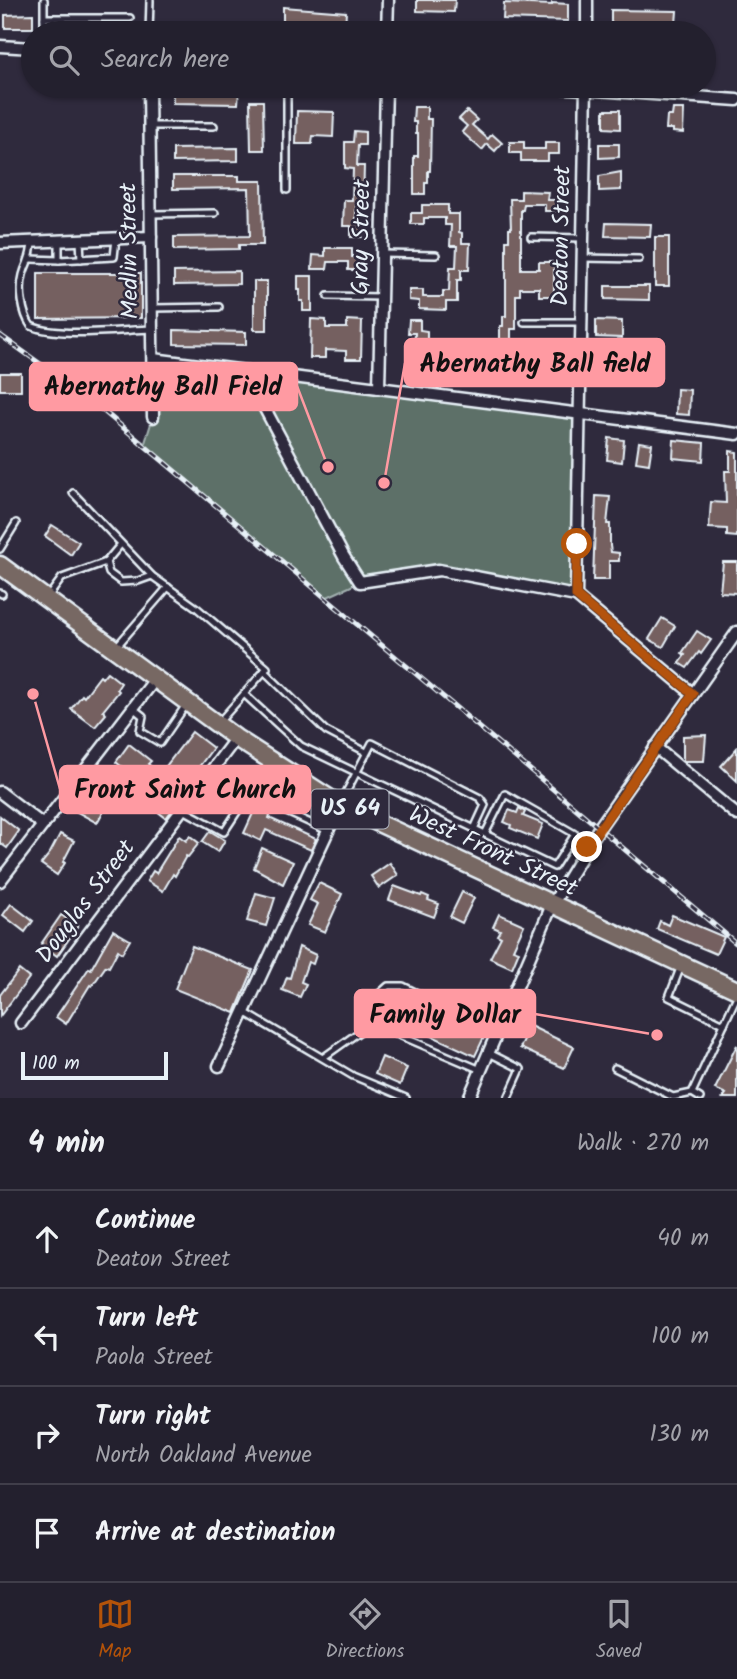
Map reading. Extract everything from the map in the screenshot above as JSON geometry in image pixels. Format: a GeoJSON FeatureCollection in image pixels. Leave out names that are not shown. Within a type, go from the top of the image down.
{"type":"FeatureCollection","features":[{"type":"Feature","properties":{"kind":"main road","name":"West Front Street"},"geometry":{"type":"LineString","coordinates":[[0,565],[236,738],[340,805],[737,990]]}},
{"type":"Feature","properties":{"kind":"street"},"geometry":{"type":"LineString","coordinates":[[387,21],[388,0]]}},
{"type":"Feature","properties":{"kind":"street"},"geometry":{"type":"LineString","coordinates":[[587,0],[587,21]]}},
{"type":"Feature","properties":{"kind":"street"},"geometry":{"type":"LineString","coordinates":[[0,46],[21,47]]}},
{"type":"Feature","properties":{"kind":"street","name":"Medlin Street"},"geometry":{"type":"LineString","coordinates":[[149,98],[153,417]]}},
{"type":"Feature","properties":{"kind":"street","name":"Gray Street"},"geometry":{"type":"LineString","coordinates":[[379,388],[386,98]]}},
{"type":"Feature","properties":{"kind":"street","name":"Deaton Street"},"geometry":{"type":"LineString","coordinates":[[576,596],[586,98]]}},
{"type":"Feature","properties":{"kind":"street"},"geometry":{"type":"LineString","coordinates":[[712,98],[737,100]]}},
{"type":"Feature","properties":{"kind":"street"},"geometry":{"type":"LineString","coordinates":[[0,243],[151,237]]}},
{"type":"Feature","properties":{"kind":"street"},"geometry":{"type":"LineString","coordinates":[[153,359],[737,434]]}},
{"type":"Feature","properties":{"kind":"street"},"geometry":{"type":"LineString","coordinates":[[257,374],[264,407],[360,582],[439,569],[576,596],[693,694]]}},
{"type":"Feature","properties":{"kind":"street"},"geometry":{"type":"LineString","coordinates":[[469,1098],[552,905],[599,828],[737,632]]}},
{"type":"Feature","properties":{"kind":"street"},"geometry":{"type":"LineString","coordinates":[[0,881],[156,678]]}},
{"type":"Feature","properties":{"kind":"street","name":"Douglas Street"},"geometry":{"type":"LineString","coordinates":[[20,1023],[236,738]]}},
{"type":"Feature","properties":{"kind":"street"},"geometry":{"type":"LineString","coordinates":[[655,747],[737,815]]}},
{"type":"Feature","properties":{"kind":"street"},"geometry":{"type":"LineString","coordinates":[[0,792],[43,825]]}},
{"type":"Feature","properties":{"kind":"street"},"geometry":{"type":"LineString","coordinates":[[219,1066],[340,805]]}},
{"type":"Feature","properties":{"kind":"lane"},"geometry":{"type":"LineString","coordinates":[[44,0],[44,18],[130,18]]}},
{"type":"Feature","properties":{"kind":"lane"},"geometry":{"type":"LineString","coordinates":[[149,21],[150,0]]}},
{"type":"Feature","properties":{"kind":"lane"},"geometry":{"type":"LineString","coordinates":[[287,98],[287,190]]}},
{"type":"Feature","properties":{"kind":"lane"},"geometry":{"type":"LineString","coordinates":[[150,126],[214,125]]}},
{"type":"Feature","properties":{"kind":"lane"},"geometry":{"type":"LineString","coordinates":[[151,214],[215,213]]}},
{"type":"Feature","properties":{"kind":"lane"},"geometry":{"type":"LineString","coordinates":[[531,237],[583,238]]}},
{"type":"Feature","properties":{"kind":"lane"},"geometry":{"type":"LineString","coordinates":[[31,258],[59,260],[114,257],[116,239]]}},
{"type":"Feature","properties":{"kind":"lane"},"geometry":{"type":"LineString","coordinates":[[80,240],[81,259]]}},
{"type":"Feature","properties":{"kind":"lane"},"geometry":{"type":"LineString","coordinates":[[59,241],[59,260]]}},
{"type":"Feature","properties":{"kind":"lane"},"geometry":{"type":"LineString","coordinates":[[32,242],[31,258],[22,278],[24,313],[31,326],[61,332],[152,329]]}},
{"type":"Feature","properties":{"kind":"lane"},"geometry":{"type":"LineString","coordinates":[[382,254],[436,256]]}},
{"type":"Feature","properties":{"kind":"lane"},"geometry":{"type":"LineString","coordinates":[[583,258],[639,259]]}},
{"type":"Feature","properties":{"kind":"lane"},"geometry":{"type":"LineString","coordinates":[[328,296],[381,297]]}},
{"type":"Feature","properties":{"kind":"lane"},"geometry":{"type":"LineString","coordinates":[[152,308],[219,307]]}},
{"type":"Feature","properties":{"kind":"lane"},"geometry":{"type":"LineString","coordinates":[[524,322],[582,322]]}},
{"type":"Feature","properties":{"kind":"lane"},"geometry":{"type":"LineString","coordinates":[[73,493],[152,576],[197,608],[267,668],[217,724]]}},
{"type":"Feature","properties":{"kind":"lane"},"geometry":{"type":"LineString","coordinates":[[0,549],[16,523]]}},
{"type":"Feature","properties":{"kind":"lane"},"geometry":{"type":"LineString","coordinates":[[47,599],[62,578],[106,562],[121,544]]}},
{"type":"Feature","properties":{"kind":"lane"},"geometry":{"type":"LineString","coordinates":[[106,562],[109,573],[121,582],[138,581],[152,576]]}},
{"type":"Feature","properties":{"kind":"lane"},"geometry":{"type":"LineString","coordinates":[[114,648],[168,587]]}},
{"type":"Feature","properties":{"kind":"lane"},"geometry":{"type":"LineString","coordinates":[[264,671],[326,730],[366,752]]}},
{"type":"Feature","properties":{"kind":"lane"},"geometry":{"type":"LineString","coordinates":[[244,694],[301,746],[474,829],[554,867],[575,834],[505,794],[485,834]]}},
{"type":"Feature","properties":{"kind":"lane"},"geometry":{"type":"LineString","coordinates":[[133,708],[143,716],[140,731],[160,743],[188,702]]}},
{"type":"Feature","properties":{"kind":"lane"},"geometry":{"type":"LineString","coordinates":[[340,805],[372,743],[480,798],[485,805],[474,829]]}},
{"type":"Feature","properties":{"kind":"lane"},"geometry":{"type":"LineString","coordinates":[[182,809],[224,832],[271,761]]}},
{"type":"Feature","properties":{"kind":"lane"},"geometry":{"type":"LineString","coordinates":[[297,777],[282,810],[328,831]]}},
{"type":"Feature","properties":{"kind":"lane"},"geometry":{"type":"LineString","coordinates":[[255,786],[284,802]]}},
{"type":"Feature","properties":{"kind":"lane"},"geometry":{"type":"LineString","coordinates":[[681,964],[668,997],[724,1024]]}},
{"type":"Feature","properties":{"kind":"lane"},"geometry":{"type":"LineString","coordinates":[[324,1057],[359,1032],[383,989],[395,985],[421,994],[497,1033]]}},
{"type":"Feature","properties":{"kind":"lane"},"geometry":{"type":"LineString","coordinates":[[692,1093],[737,996]]}},
{"type":"Feature","properties":{"kind":"lane"},"geometry":{"type":"LineString","coordinates":[[244,1012],[353,1076],[406,1098]]}},
{"type":"Feature","properties":{"kind":"lane"},"geometry":{"type":"LineString","coordinates":[[366,1021],[481,1070]]}},
{"type":"Feature","properties":{"kind":"lane"},"geometry":{"type":"LineString","coordinates":[[489,1053],[521,1069],[508,1098]]}},
{"type":"Feature","properties":{"kind":"lane"},"geometry":{"type":"LineString","coordinates":[[615,1068],[673,1097],[692,1093],[700,1098]]}},
{"type":"Feature","properties":{"kind":"green space"},"geometry":{"type":"Polygon","coordinates":[[[153,359],[580,414],[576,596],[439,570],[360,582],[325,598],[144,446],[153,417],[153,359]]]}},
{"type":"Feature","properties":{"kind":"building"},"geometry":{"type":"Polygon","coordinates":[[[417,0],[455,0],[454,12],[417,11],[417,0]]]}},
{"type":"Feature","properties":{"kind":"building"},"geometry":{"type":"Polygon","coordinates":[[[504,3],[568,4],[568,21],[503,19],[504,3]]]}},
{"type":"Feature","properties":{"kind":"building"},"geometry":{"type":"Polygon","coordinates":[[[283,7],[346,12],[345,21],[283,21],[283,7]]]}},
{"type":"Feature","properties":{"kind":"building"},"geometry":{"type":"Polygon","coordinates":[[[611,10],[677,11],[676,21],[611,21],[611,10]]]}},
{"type":"Feature","properties":{"kind":"building"},"geometry":{"type":"Polygon","coordinates":[[[33,14],[33,21],[21,21],[21,28],[5,28],[5,15],[33,14]]]}},
{"type":"Feature","properties":{"kind":"building"},"geometry":{"type":"Polygon","coordinates":[[[173,98],[238,98],[238,104],[173,103],[173,98]]]}},
{"type":"Feature","properties":{"kind":"building"},"geometry":{"type":"Polygon","coordinates":[[[250,101],[263,101],[264,150],[251,150],[250,101]]]}},
{"type":"Feature","properties":{"kind":"building"},"geometry":{"type":"Polygon","coordinates":[[[414,107],[427,107],[427,119],[431,119],[430,171],[428,183],[425,183],[425,194],[414,194],[414,156],[418,156],[418,133],[416,122],[413,122],[414,107]]]}},
{"type":"Feature","properties":{"kind":"building"},"geometry":{"type":"Polygon","coordinates":[[[673,109],[684,109],[683,133],[666,129],[667,116],[672,116],[673,109]]]}},
{"type":"Feature","properties":{"kind":"building"},"geometry":{"type":"Polygon","coordinates":[[[604,110],[620,110],[620,129],[604,128],[604,110]]]}},
{"type":"Feature","properties":{"kind":"building"},"geometry":{"type":"Polygon","coordinates":[[[297,111],[334,112],[333,137],[313,136],[312,144],[296,144],[297,111]]]}},
{"type":"Feature","properties":{"kind":"building"},"geometry":{"type":"Polygon","coordinates":[[[467,111],[477,120],[472,125],[488,139],[492,134],[502,143],[495,151],[487,144],[482,150],[462,132],[467,126],[459,119],[467,111]]]}},
{"type":"Feature","properties":{"kind":"building"},"geometry":{"type":"Polygon","coordinates":[[[354,131],[365,132],[365,145],[358,145],[357,166],[364,166],[363,203],[356,203],[356,224],[363,224],[362,237],[351,237],[351,226],[343,226],[344,200],[352,200],[353,169],[345,168],[345,142],[353,142],[354,131]]]}},
{"type":"Feature","properties":{"kind":"building"},"geometry":{"type":"Polygon","coordinates":[[[510,142],[524,142],[524,149],[545,149],[545,143],[559,143],[559,154],[548,154],[548,161],[521,161],[521,153],[510,153],[510,142]]]}},
{"type":"Feature","properties":{"kind":"building"},"geometry":{"type":"Polygon","coordinates":[[[599,144],[619,144],[619,157],[599,158],[599,144]]]}},
{"type":"Feature","properties":{"kind":"building"},"geometry":{"type":"Polygon","coordinates":[[[238,148],[238,161],[173,162],[173,149],[238,148]]]}},
{"type":"Feature","properties":{"kind":"building"},"geometry":{"type":"Polygon","coordinates":[[[621,172],[621,190],[599,191],[599,176],[621,172]]]}},
{"type":"Feature","properties":{"kind":"building"},"geometry":{"type":"Polygon","coordinates":[[[173,176],[239,176],[239,181],[262,181],[263,245],[239,245],[239,249],[174,250],[174,237],[250,236],[249,188],[173,189],[173,176]]]}},
{"type":"Feature","properties":{"kind":"building"},"geometry":{"type":"Polygon","coordinates":[[[521,191],[548,192],[547,200],[558,200],[558,211],[545,211],[545,204],[524,204],[521,210],[521,269],[539,269],[539,262],[554,262],[554,296],[539,296],[539,288],[520,288],[520,295],[516,295],[516,329],[511,329],[511,340],[500,340],[500,326],[503,326],[503,316],[506,316],[506,240],[509,240],[511,229],[510,199],[521,199],[521,191]]]}},
{"type":"Feature","properties":{"kind":"building"},"geometry":{"type":"Polygon","coordinates":[[[422,205],[448,205],[448,214],[459,214],[462,243],[470,243],[469,270],[461,270],[461,280],[457,280],[457,302],[446,302],[446,310],[419,309],[419,301],[409,300],[409,290],[423,290],[423,297],[443,297],[443,291],[449,291],[450,267],[456,267],[457,246],[450,246],[451,225],[445,225],[445,218],[424,218],[424,224],[411,224],[411,213],[422,213],[422,205]]]}},
{"type":"Feature","properties":{"kind":"building"},"geometry":{"type":"Polygon","coordinates":[[[606,223],[651,224],[650,237],[605,236],[606,223]]]}},
{"type":"Feature","properties":{"kind":"building"},"geometry":{"type":"Polygon","coordinates":[[[655,237],[669,237],[669,286],[655,286],[655,237]]]}},
{"type":"Feature","properties":{"kind":"building"},"geometry":{"type":"Polygon","coordinates":[[[325,248],[352,248],[352,257],[363,257],[363,270],[348,270],[348,262],[328,262],[327,269],[312,269],[313,255],[325,256],[325,248]]]}},
{"type":"Feature","properties":{"kind":"building"},"geometry":{"type":"Polygon","coordinates":[[[239,271],[239,284],[174,285],[174,272],[239,271]]]}},
{"type":"Feature","properties":{"kind":"building"},"geometry":{"type":"Polygon","coordinates":[[[38,273],[141,273],[141,318],[38,319],[38,273]]]}},
{"type":"Feature","properties":{"kind":"building"},"geometry":{"type":"Polygon","coordinates":[[[298,276],[312,276],[312,311],[303,311],[298,276]]]}},
{"type":"Feature","properties":{"kind":"building"},"geometry":{"type":"Polygon","coordinates":[[[254,281],[267,281],[267,330],[254,330],[254,281]]]}},
{"type":"Feature","properties":{"kind":"building"},"geometry":{"type":"Polygon","coordinates":[[[605,286],[649,286],[649,300],[605,299],[605,286]]]}},
{"type":"Feature","properties":{"kind":"building"},"geometry":{"type":"Polygon","coordinates":[[[311,319],[326,320],[326,328],[347,328],[347,320],[362,321],[361,359],[346,359],[346,351],[325,350],[325,358],[310,358],[311,319]]]}},
{"type":"Feature","properties":{"kind":"building"},"geometry":{"type":"Polygon","coordinates":[[[409,320],[420,320],[420,330],[427,331],[427,357],[419,357],[419,368],[408,367],[408,354],[414,354],[415,333],[408,333],[409,320]]]}},
{"type":"Feature","properties":{"kind":"building"},"geometry":{"type":"Polygon","coordinates":[[[596,320],[622,321],[622,338],[596,337],[596,320]]]}},
{"type":"Feature","properties":{"kind":"building"},"geometry":{"type":"Polygon","coordinates":[[[174,330],[246,332],[246,345],[174,344],[174,330]]]}},
{"type":"Feature","properties":{"kind":"building"},"geometry":{"type":"Polygon","coordinates":[[[0,373],[21,373],[21,390],[0,390],[0,373]]]}},
{"type":"Feature","properties":{"kind":"building"},"geometry":{"type":"Polygon","coordinates":[[[677,389],[690,390],[689,415],[676,414],[677,389]]]}},
{"type":"Feature","properties":{"kind":"building"},"geometry":{"type":"Polygon","coordinates":[[[609,438],[624,440],[622,462],[607,460],[609,438]]]}},
{"type":"Feature","properties":{"kind":"building"},"geometry":{"type":"Polygon","coordinates":[[[674,440],[704,443],[703,461],[673,458],[674,440]]]}},
{"type":"Feature","properties":{"kind":"building"},"geometry":{"type":"Polygon","coordinates":[[[639,442],[652,444],[649,464],[636,462],[639,442]]]}},
{"type":"Feature","properties":{"kind":"building"},"geometry":{"type":"Polygon","coordinates":[[[730,451],[737,452],[737,537],[727,536],[727,529],[709,528],[711,502],[726,503],[725,471],[730,471],[730,451]]]}},
{"type":"Feature","properties":{"kind":"building"},"geometry":{"type":"Polygon","coordinates":[[[596,496],[610,497],[607,524],[610,524],[610,546],[611,552],[619,553],[619,561],[609,561],[609,580],[593,580],[596,496]]]}},
{"type":"Feature","properties":{"kind":"building"},"geometry":{"type":"Polygon","coordinates":[[[52,525],[79,542],[71,555],[45,536],[52,525]]]}},
{"type":"Feature","properties":{"kind":"building"},"geometry":{"type":"Polygon","coordinates":[[[723,562],[737,562],[737,593],[720,592],[723,562]]]}},
{"type":"Feature","properties":{"kind":"building"},"geometry":{"type":"Polygon","coordinates":[[[662,618],[675,626],[663,647],[649,639],[662,618]]]}},
{"type":"Feature","properties":{"kind":"building"},"geometry":{"type":"Polygon","coordinates":[[[697,631],[711,640],[687,668],[679,663],[685,655],[682,653],[697,631]]]}},
{"type":"Feature","properties":{"kind":"building"},"geometry":{"type":"Polygon","coordinates":[[[107,672],[121,683],[117,689],[119,691],[103,711],[106,714],[95,727],[71,709],[100,676],[102,678],[107,672]]]}},
{"type":"Feature","properties":{"kind":"building"},"geometry":{"type":"Polygon","coordinates":[[[192,732],[213,748],[169,807],[173,809],[166,818],[130,790],[132,787],[123,778],[128,772],[116,762],[129,744],[151,761],[148,764],[160,774],[192,732]]]}},
{"type":"Feature","properties":{"kind":"building"},"geometry":{"type":"Polygon","coordinates":[[[706,735],[704,761],[683,761],[683,736],[706,735]]]}},
{"type":"Feature","properties":{"kind":"building"},"geometry":{"type":"Polygon","coordinates":[[[737,748],[737,781],[721,766],[737,748]]]}},
{"type":"Feature","properties":{"kind":"building"},"geometry":{"type":"Polygon","coordinates":[[[259,800],[274,807],[269,818],[316,839],[311,850],[266,830],[261,841],[244,833],[259,800]]]}},
{"type":"Feature","properties":{"kind":"building"},"geometry":{"type":"Polygon","coordinates":[[[84,801],[103,812],[97,823],[77,812],[84,801]]]}},
{"type":"Feature","properties":{"kind":"building"},"geometry":{"type":"Polygon","coordinates":[[[519,808],[525,812],[523,816],[543,824],[537,839],[510,828],[511,825],[504,822],[509,810],[517,813],[519,808]]]}},
{"type":"Feature","properties":{"kind":"building"},"geometry":{"type":"Polygon","coordinates":[[[0,816],[19,831],[7,848],[0,843],[0,816]]]}},
{"type":"Feature","properties":{"kind":"building"},"geometry":{"type":"Polygon","coordinates":[[[210,831],[225,840],[218,852],[202,842],[210,831]]]}},
{"type":"Feature","properties":{"kind":"building"},"geometry":{"type":"Polygon","coordinates":[[[60,834],[74,841],[57,875],[41,864],[60,834]]]}},
{"type":"Feature","properties":{"kind":"building"},"geometry":{"type":"Polygon","coordinates":[[[179,836],[186,841],[190,836],[199,843],[188,857],[186,856],[163,891],[147,881],[153,871],[156,873],[179,836]]]}},
{"type":"Feature","properties":{"kind":"building"},"geometry":{"type":"Polygon","coordinates":[[[262,848],[293,862],[283,884],[254,868],[262,848]]]}},
{"type":"Feature","properties":{"kind":"building"},"geometry":{"type":"Polygon","coordinates":[[[390,863],[398,875],[379,888],[371,876],[390,863]]]}},
{"type":"Feature","properties":{"kind":"building"},"geometry":{"type":"Polygon","coordinates":[[[319,883],[342,894],[325,932],[308,925],[318,904],[310,900],[319,883]]]}},
{"type":"Feature","properties":{"kind":"building"},"geometry":{"type":"Polygon","coordinates":[[[394,886],[421,896],[422,894],[429,897],[428,900],[439,904],[434,917],[389,900],[394,886]]]}},
{"type":"Feature","properties":{"kind":"building"},"geometry":{"type":"Polygon","coordinates":[[[462,892],[474,898],[462,923],[450,917],[462,892]]]}},
{"type":"Feature","properties":{"kind":"building"},"geometry":{"type":"Polygon","coordinates":[[[256,893],[275,898],[266,926],[247,921],[256,893]]]}},
{"type":"Feature","properties":{"kind":"building"},"geometry":{"type":"Polygon","coordinates":[[[11,904],[33,921],[25,932],[3,915],[11,904]]]}},
{"type":"Feature","properties":{"kind":"building"},"geometry":{"type":"Polygon","coordinates":[[[499,914],[524,925],[513,949],[519,951],[512,968],[490,958],[501,937],[497,935],[500,930],[493,927],[499,914]]]}},
{"type":"Feature","properties":{"kind":"building"},"geometry":{"type":"Polygon","coordinates":[[[61,915],[78,926],[57,956],[41,944],[61,915]]]}},
{"type":"Feature","properties":{"kind":"building"},"geometry":{"type":"Polygon","coordinates":[[[672,915],[724,937],[716,954],[657,929],[660,921],[668,925],[672,915]]]}},
{"type":"Feature","properties":{"kind":"building"},"geometry":{"type":"Polygon","coordinates":[[[113,930],[130,940],[122,953],[118,950],[109,967],[106,966],[92,986],[90,985],[66,1024],[56,1017],[89,968],[91,969],[113,930]]]}},
{"type":"Feature","properties":{"kind":"building"},"geometry":{"type":"Polygon","coordinates":[[[192,946],[253,970],[235,1013],[175,989],[192,946]]]}},
{"type":"Feature","properties":{"kind":"building"},"geometry":{"type":"Polygon","coordinates":[[[299,947],[316,955],[313,964],[308,962],[301,982],[306,984],[300,997],[282,990],[287,977],[290,978],[299,947]]]}},
{"type":"Feature","properties":{"kind":"building"},"geometry":{"type":"Polygon","coordinates":[[[19,970],[29,978],[0,1016],[0,995],[19,970]]]}},
{"type":"Feature","properties":{"kind":"building"},"geometry":{"type":"Polygon","coordinates":[[[399,991],[486,1033],[475,1056],[387,1015],[399,991]]]}},
{"type":"Feature","properties":{"kind":"building"},"geometry":{"type":"Polygon","coordinates":[[[530,1026],[574,1047],[564,1068],[520,1048],[530,1026]]]}},
{"type":"Feature","properties":{"kind":"building"},"geometry":{"type":"Polygon","coordinates":[[[737,1045],[737,1098],[723,1098],[726,1094],[715,1089],[737,1045]]]}},
{"type":"Feature","properties":{"kind":"building"},"geometry":{"type":"Polygon","coordinates":[[[382,1057],[407,1068],[400,1085],[375,1074],[382,1057]]]}},
{"type":"Feature","properties":{"kind":"railway"},"geometry":{"type":"LineString","coordinates":[[0,335],[88,398],[737,944]]}},
{"type":"Feature","properties":{"kind":"place","name":"Abernathy Ball Field"},"geometry":{"type":"Point","coordinates":[328,467]}},
{"type":"Feature","properties":{"kind":"place","name":"Abernathy Ball field"},"geometry":{"type":"Point","coordinates":[384,483]}},
{"type":"Feature","properties":{"kind":"place","name":"Front Saint Church"},"geometry":{"type":"Point","coordinates":[33,694]}},
{"type":"Feature","properties":{"kind":"place","name":"Family Dollar"},"geometry":{"type":"Point","coordinates":[657,1035]}},
{"type":"Feature","properties":{"kind":"route"},"geometry":{"type":"LineString","coordinates":[[577,544],[576,596],[693,694],[587,847]]}}]}
